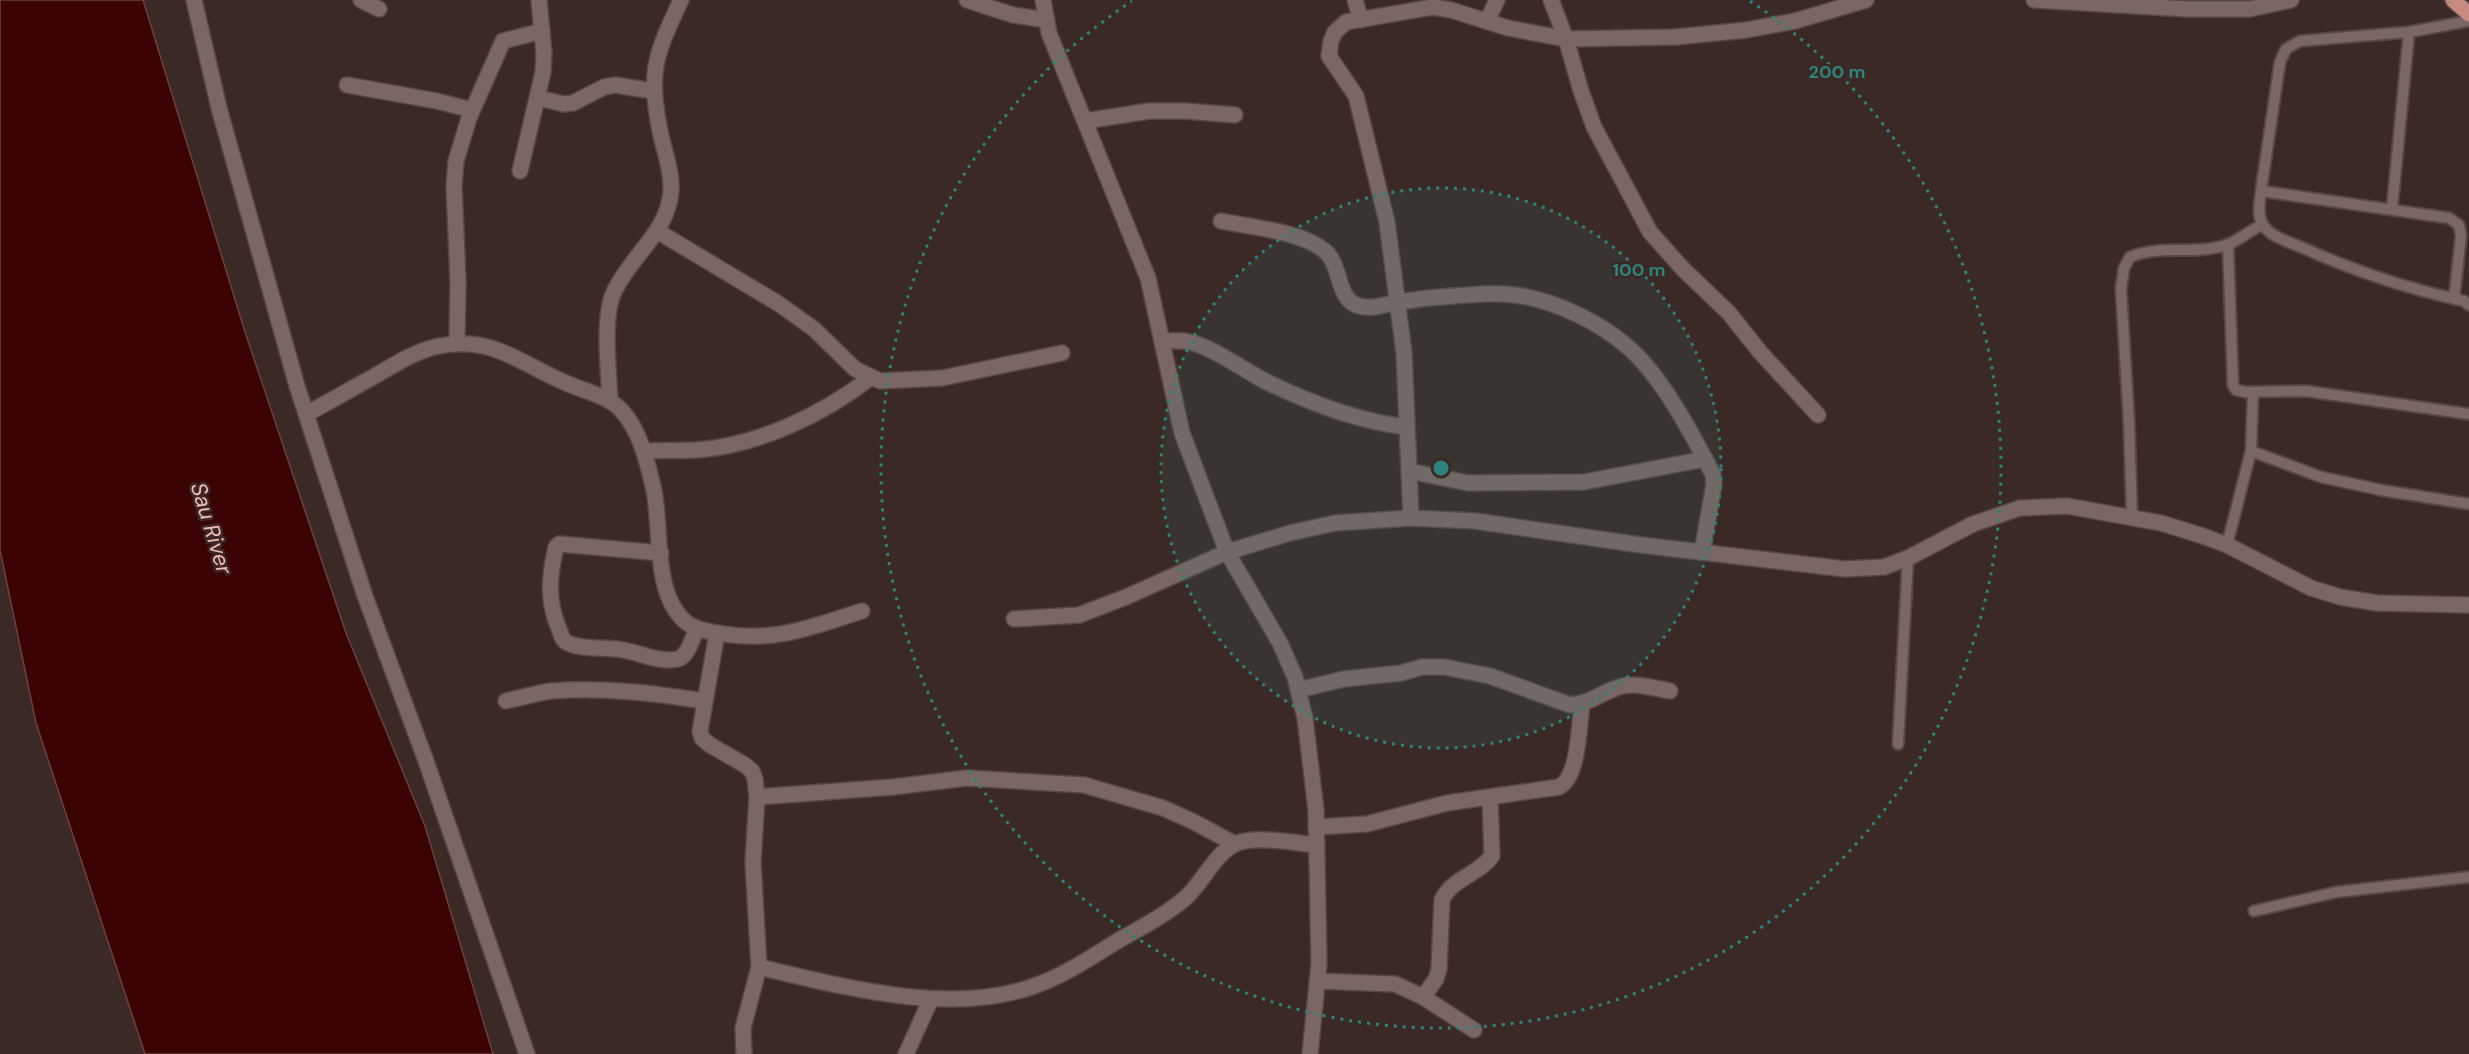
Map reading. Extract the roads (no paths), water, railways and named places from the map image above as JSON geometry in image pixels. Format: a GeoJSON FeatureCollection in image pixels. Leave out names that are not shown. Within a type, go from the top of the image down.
{"type":"FeatureCollection","features":[{"type":"Feature","properties":{"kind":"main road"},"geometry":{"type":"LineString","coordinates":[[2453,0],[2469,14]]}},
{"type":"Feature","properties":{"kind":"street"},"geometry":{"type":"LineString","coordinates":[[194,0],[222,119],[306,414],[365,596],[426,761],[527,1054]]}},
{"type":"Feature","properties":{"kind":"street"},"geometry":{"type":"LineString","coordinates":[[361,0],[379,9]]}},
{"type":"Feature","properties":{"kind":"street"},"geometry":{"type":"LineString","coordinates":[[520,171],[538,98],[544,54],[539,0]]}},
{"type":"Feature","properties":{"kind":"street"},"geometry":{"type":"LineString","coordinates":[[610,401],[608,318],[613,294],[627,270],[657,231],[671,190],[653,76],[658,52],[681,0]]}},
{"type":"Feature","properties":{"kind":"street"},"geometry":{"type":"LineString","coordinates":[[967,0],[1013,15],[1047,20]]}},
{"type":"Feature","properties":{"kind":"street"},"geometry":{"type":"LineString","coordinates":[[1355,0],[1361,20]]}},
{"type":"Feature","properties":{"kind":"street"},"geometry":{"type":"LineString","coordinates":[[1487,21],[1497,0]]}},
{"type":"Feature","properties":{"kind":"street"},"geometry":{"type":"LineString","coordinates":[[1551,0],[1594,127],[1650,232],[1683,269],[1729,313],[1760,352],[1818,414]]}},
{"type":"Feature","properties":{"kind":"street"},"geometry":{"type":"LineString","coordinates":[[2034,0],[2240,9],[2291,0]]}},
{"type":"Feature","properties":{"kind":"street"},"geometry":{"type":"LineString","coordinates":[[1048,1],[1049,33],[1148,278],[1182,433],[1227,552],[1280,643],[1295,677],[1305,718],[1317,845],[1319,964],[1310,1054]]}},
{"type":"Feature","properties":{"kind":"street"},"geometry":{"type":"LineString","coordinates":[[1411,518],[1399,302],[1387,222],[1356,96],[1329,56],[1330,42],[1335,32],[1346,22],[1433,7],[1451,10],[1508,28],[1566,39],[1676,37],[1746,30],[1795,21],[1860,1]]}},
{"type":"Feature","properties":{"kind":"street"},"geometry":{"type":"LineString","coordinates":[[457,344],[458,281],[454,186],[458,153],[472,110],[503,42],[542,32]]}},
{"type":"Feature","properties":{"kind":"street"},"geometry":{"type":"LineString","coordinates":[[347,85],[437,101],[472,110]]}},
{"type":"Feature","properties":{"kind":"street"},"geometry":{"type":"LineString","coordinates":[[538,98],[564,104],[573,103],[604,87],[615,85],[654,92]]}},
{"type":"Feature","properties":{"kind":"street"},"geometry":{"type":"LineString","coordinates":[[1085,121],[1149,111],[1235,115]]}},
{"type":"Feature","properties":{"kind":"street"},"geometry":{"type":"LineString","coordinates":[[1221,221],[1281,233],[1324,250],[1335,262],[1347,299],[1357,306],[1371,308],[1399,302],[1503,294],[1529,297],[1567,309],[1602,328],[1642,361],[1668,395],[1713,474],[1714,484],[1702,552]]}},
{"type":"Feature","properties":{"kind":"street"},"geometry":{"type":"LineString","coordinates":[[657,231],[779,304],[814,329],[855,369],[870,378],[893,381],[942,378],[1062,353]]}},
{"type":"Feature","properties":{"kind":"street"},"geometry":{"type":"LineString","coordinates":[[1162,342],[1189,341],[1287,392],[1363,420],[1407,427]]}},
{"type":"Feature","properties":{"kind":"street"},"geometry":{"type":"LineString","coordinates":[[306,414],[413,354],[437,346],[482,345],[509,353],[563,382],[610,401],[622,410],[644,451],[654,489],[667,591],[675,610],[688,623],[717,633],[756,638],[784,635],[862,611]]}},
{"type":"Feature","properties":{"kind":"street"},"geometry":{"type":"LineString","coordinates":[[644,451],[697,450],[771,433],[811,417],[845,397],[870,378]]}},
{"type":"Feature","properties":{"kind":"street"},"geometry":{"type":"LineString","coordinates":[[1409,471],[1468,483],[1566,483],[1584,482],[1705,459]]}},
{"type":"Feature","properties":{"kind":"street"},"geometry":{"type":"LineString","coordinates":[[1014,619],[1079,615],[1227,552],[1290,533],[1335,523],[1411,518],[1474,521],[1845,569],[1884,567],[1908,558],[1973,524],[2020,508],[2067,506],[2161,523],[2227,545],[2311,588],[2340,597],[2377,603],[2469,605]]}},
{"type":"Feature","properties":{"kind":"street"},"geometry":{"type":"LineString","coordinates":[[661,553],[559,543],[556,547],[549,584],[554,617],[562,638],[566,643],[574,645],[611,648],[664,659],[677,659],[687,651],[697,628]]}},
{"type":"Feature","properties":{"kind":"street"},"geometry":{"type":"LineString","coordinates":[[717,633],[700,722],[702,738],[752,771],[757,797],[753,862],[759,967],[743,1028],[744,1054]]}},
{"type":"Feature","properties":{"kind":"street"},"geometry":{"type":"LineString","coordinates":[[1298,690],[1344,679],[1401,673],[1422,667],[1444,667],[1490,676],[1570,705],[1582,704],[1621,686],[1640,686],[1670,691]]}},
{"type":"Feature","properties":{"kind":"street"},"geometry":{"type":"LineString","coordinates":[[506,701],[549,692],[598,689],[643,692],[704,701]]}},
{"type":"Feature","properties":{"kind":"street"},"geometry":{"type":"LineString","coordinates":[[1316,827],[1367,824],[1447,803],[1543,790],[1565,784],[1574,766],[1582,704]]}},
{"type":"Feature","properties":{"kind":"street"},"geometry":{"type":"LineString","coordinates":[[757,797],[893,787],[967,778],[1084,785],[1163,808],[1235,844]]}},
{"type":"Feature","properties":{"kind":"street"},"geometry":{"type":"LineString","coordinates":[[1423,997],[1436,979],[1439,969],[1442,900],[1446,891],[1487,863],[1492,856],[1490,797]]}},
{"type":"Feature","properties":{"kind":"street"},"geometry":{"type":"LineString","coordinates":[[759,967],[814,980],[931,999],[1009,993],[1038,985],[1072,968],[1167,912],[1184,899],[1223,853],[1235,844],[1257,841],[1317,845]]}},
{"type":"Feature","properties":{"kind":"street"},"geometry":{"type":"LineString","coordinates":[[1317,981],[1395,984],[1423,997],[1474,1030]]}},
{"type":"Feature","properties":{"kind":"street"},"geometry":{"type":"LineString","coordinates":[[906,1054],[931,999]]}},
{"type":"Feature","properties":{"kind":"lane"},"geometry":{"type":"LineString","coordinates":[[2260,191],[2449,218],[2459,225],[2461,236],[2464,301],[2410,289],[2342,266],[2276,236],[2262,225],[2259,213],[2260,191],[2280,62],[2286,49],[2300,41],[2409,32],[2469,21]]}},
{"type":"Feature","properties":{"kind":"lane"},"geometry":{"type":"LineString","coordinates":[[2392,209],[2409,32]]}},
{"type":"Feature","properties":{"kind":"lane"},"geometry":{"type":"LineString","coordinates":[[2132,517],[2121,289],[2124,268],[2130,257],[2143,251],[2186,250],[2228,244],[2262,225]]}},
{"type":"Feature","properties":{"kind":"lane"},"geometry":{"type":"LineString","coordinates":[[2228,244],[2233,385],[2236,390],[2306,392],[2469,414]]}},
{"type":"Feature","properties":{"kind":"lane"},"geometry":{"type":"LineString","coordinates":[[2227,545],[2251,451],[2253,392]]}},
{"type":"Feature","properties":{"kind":"lane"},"geometry":{"type":"LineString","coordinates":[[2251,451],[2321,477],[2381,490],[2469,504]]}},
{"type":"Feature","properties":{"kind":"lane"},"geometry":{"type":"LineString","coordinates":[[1898,744],[1908,558]]}},
{"type":"Feature","properties":{"kind":"lane"},"geometry":{"type":"LineString","coordinates":[[2254,910],[2337,892],[2469,877]]}},
{"type":"Feature","properties":{"kind":"water","name":"Sau River"},"geometry":{"type":"Polygon","coordinates":[[[0,0],[143,0],[245,332],[346,633],[425,826],[493,1054],[145,1054],[36,723],[0,550],[0,0]]]}}]}
